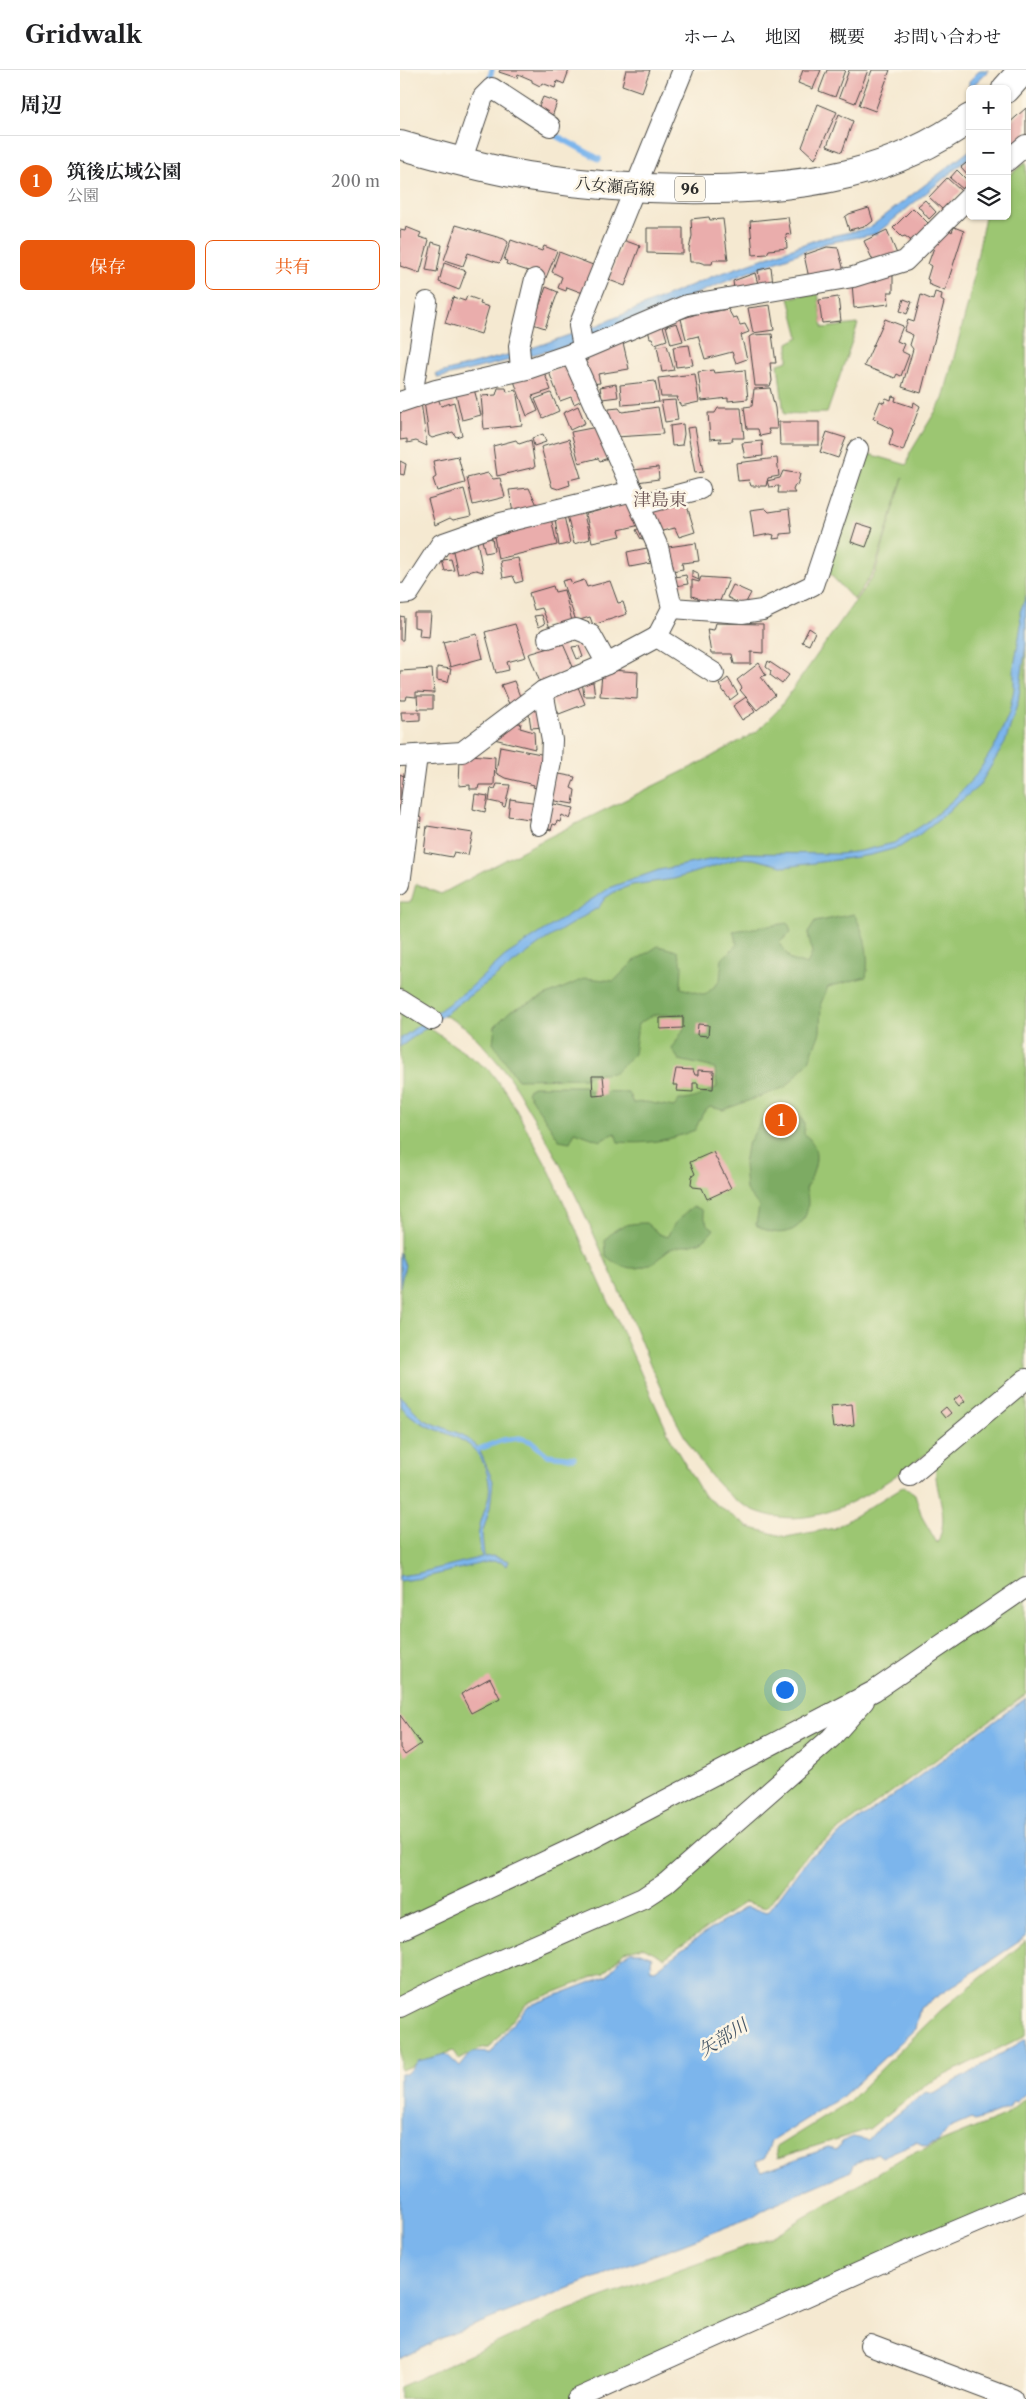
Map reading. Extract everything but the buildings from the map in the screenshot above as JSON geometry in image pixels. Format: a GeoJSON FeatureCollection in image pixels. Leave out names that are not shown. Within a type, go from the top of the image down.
{"type":"FeatureCollection","features":[{"type":"Feature","properties":{"kind":"main road"},"geometry":{"type":"LineString","coordinates":[[1010,85],[1023,70]]}},
{"type":"Feature","properties":{"kind":"main road","name":"八女瀬高線"},"geometry":{"type":"LineString","coordinates":[[400,145],[461,162],[528,176],[635,189],[745,189],[810,183],[862,172],[910,155],[966,121]]}},
{"type":"Feature","properties":{"kind":"street"},"geometry":{"type":"LineString","coordinates":[[400,884],[409,756],[462,752],[543,691],[607,664],[658,638],[672,608],[658,546],[636,498],[577,350],[579,326],[653,149],[683,70]]}},
{"type":"Feature","properties":{"kind":"street"},"geometry":{"type":"LineString","coordinates":[[461,162],[483,97],[492,88],[550,126]]}},
{"type":"Feature","properties":{"kind":"street"},"geometry":{"type":"LineString","coordinates":[[1011,158],[1026,145]]}},
{"type":"Feature","properties":{"kind":"street"},"geometry":{"type":"LineString","coordinates":[[408,399],[522,369],[577,350],[687,305],[853,277],[905,261],[966,200]]}},
{"type":"Feature","properties":{"kind":"street"},"geometry":{"type":"LineString","coordinates":[[522,369],[519,346],[535,279]]}},
{"type":"Feature","properties":{"kind":"street"},"geometry":{"type":"LineString","coordinates":[[408,399],[414,384],[427,302]]}},
{"type":"Feature","properties":{"kind":"street"},"geometry":{"type":"LineString","coordinates":[[672,608],[742,613],[762,610],[813,586],[858,449]]}},
{"type":"Feature","properties":{"kind":"street"},"geometry":{"type":"LineString","coordinates":[[400,594],[409,593],[441,544],[501,523],[700,488]]}},
{"type":"Feature","properties":{"kind":"street"},"geometry":{"type":"LineString","coordinates":[[548,638],[576,629],[591,635],[607,664]]}},
{"type":"Feature","properties":{"kind":"street"},"geometry":{"type":"LineString","coordinates":[[658,638],[714,673]]}},
{"type":"Feature","properties":{"kind":"street"},"geometry":{"type":"LineString","coordinates":[[539,826],[551,762],[552,740],[543,691]]}},
{"type":"Feature","properties":{"kind":"street"},"geometry":{"type":"LineString","coordinates":[[400,1000],[432,1020]]}},
{"type":"Feature","properties":{"kind":"street"},"geometry":{"type":"LineString","coordinates":[[910,1476],[1026,1379]]}},
{"type":"Feature","properties":{"kind":"street"},"geometry":{"type":"LineString","coordinates":[[400,1930],[582,1844],[874,1691],[1026,1587]]}},
{"type":"Feature","properties":{"kind":"street"},"geometry":{"type":"LineString","coordinates":[[400,2007],[444,1985],[643,1898],[666,1883],[831,1738],[874,1691]]}},
{"type":"Feature","properties":{"kind":"street"},"geometry":{"type":"LineString","coordinates":[[577,2399],[885,2261],[1026,2202]]}},
{"type":"Feature","properties":{"kind":"street"},"geometry":{"type":"LineString","coordinates":[[870,2345],[1013,2399]]}},
{"type":"Feature","properties":{"kind":"green space"},"geometry":{"type":"Polygon","coordinates":[[[1026,162],[1026,1694],[808,1853],[766,1908],[745,1902],[664,1958],[643,1947],[624,1952],[604,1973],[527,2003],[489,2048],[482,2048],[459,2060],[453,2051],[400,2070],[400,1007],[489,1070],[507,1093],[550,1172],[673,1444],[704,1496],[748,1527],[786,1537],[835,1528],[904,1486],[915,1494],[922,1517],[937,1543],[943,1522],[936,1464],[926,1454],[887,1481],[844,1506],[822,1514],[799,1518],[775,1516],[751,1509],[729,1495],[709,1474],[691,1447],[660,1387],[580,1204],[556,1156],[513,1083],[487,1049],[465,1027],[432,1009],[400,988],[400,902],[411,902],[416,884],[441,894],[535,844],[698,764],[756,732],[778,710],[875,573],[903,477],[874,571],[854,600],[828,572],[866,453],[907,465],[910,453],[943,399],[969,300],[984,220],[1011,220],[1011,174],[1026,162]]]}},
{"type":"Feature","properties":{"kind":"green space"},"geometry":{"type":"Polygon","coordinates":[[[818,292],[823,328],[858,324],[827,413],[784,414],[778,364],[788,361],[788,343],[799,337],[789,298],[818,292]]]}},
{"type":"Feature","properties":{"kind":"green space"},"geometry":{"type":"Polygon","coordinates":[[[854,914],[866,945],[866,977],[828,987],[821,1003],[820,1032],[809,1061],[786,1087],[723,1110],[710,1107],[703,1113],[695,1130],[686,1134],[658,1141],[628,1143],[618,1142],[615,1133],[600,1141],[575,1132],[570,1142],[559,1140],[527,1092],[532,1086],[586,1086],[589,1091],[628,1092],[633,1103],[646,1102],[674,1107],[679,1100],[694,1098],[703,1094],[717,1087],[715,1068],[679,1060],[672,1049],[686,1025],[685,1014],[653,1015],[638,1024],[634,1054],[615,1073],[588,1075],[585,1078],[517,1079],[493,1043],[495,1026],[510,1011],[586,978],[614,981],[633,962],[658,946],[677,951],[682,965],[681,988],[705,995],[720,981],[722,959],[737,944],[733,931],[788,923],[791,932],[779,943],[791,960],[807,965],[812,953],[808,933],[815,922],[854,914]]]}},
{"type":"Feature","properties":{"kind":"green space"},"geometry":{"type":"Polygon","coordinates":[[[779,1108],[793,1109],[804,1122],[804,1134],[814,1146],[816,1160],[806,1189],[807,1212],[796,1228],[788,1232],[778,1233],[767,1231],[756,1225],[759,1206],[746,1190],[744,1164],[747,1146],[760,1123],[779,1108]]]}},
{"type":"Feature","properties":{"kind":"green space"},"geometry":{"type":"Polygon","coordinates":[[[693,1206],[702,1210],[707,1224],[714,1229],[700,1242],[670,1249],[659,1259],[638,1268],[619,1265],[606,1256],[605,1241],[622,1226],[646,1223],[659,1234],[667,1237],[675,1223],[693,1206]]]}},
{"type":"Feature","properties":{"kind":"green space"},"geometry":{"type":"Polygon","coordinates":[[[1026,1941],[1026,2035],[925,2085],[869,2129],[778,2158],[776,2147],[847,2103],[940,2011],[1026,1941]]]}},
{"type":"Feature","properties":{"kind":"green space"},"geometry":{"type":"Polygon","coordinates":[[[1026,2098],[1026,2199],[568,2399],[400,2399],[400,2387],[568,2310],[772,2237],[904,2157],[1004,2116],[1026,2098]]]}},
{"type":"Feature","properties":{"kind":"water"},"geometry":{"type":"Polygon","coordinates":[[[980,70],[989,70],[973,85],[969,85],[969,81],[980,70]]]}},
{"type":"Feature","properties":{"kind":"water"},"geometry":{"type":"Polygon","coordinates":[[[966,153],[966,160],[876,234],[827,243],[761,267],[575,344],[438,378],[436,374],[526,350],[598,325],[711,277],[818,239],[869,228],[966,153]]]}},
{"type":"Feature","properties":{"kind":"water"},"geometry":{"type":"Polygon","coordinates":[[[1026,596],[1026,644],[1018,702],[1005,743],[979,786],[920,834],[900,847],[871,855],[785,867],[754,859],[739,858],[674,879],[632,885],[616,891],[605,898],[599,907],[545,940],[400,1047],[400,1039],[470,988],[505,956],[611,887],[659,870],[743,853],[839,854],[861,851],[894,843],[926,823],[954,799],[977,774],[997,742],[1009,713],[1014,689],[1014,667],[1021,625],[1020,612],[1026,596]]]}},
{"type":"Feature","properties":{"kind":"water"},"geometry":{"type":"Polygon","coordinates":[[[400,1253],[405,1265],[400,1287],[400,1253]]]}},
{"type":"Feature","properties":{"kind":"water"},"geometry":{"type":"Polygon","coordinates":[[[400,1396],[424,1420],[463,1435],[478,1447],[493,1481],[490,1508],[482,1534],[484,1557],[492,1556],[509,1561],[507,1566],[502,1562],[491,1561],[422,1578],[400,1581],[400,1576],[482,1557],[478,1534],[490,1489],[483,1463],[475,1450],[464,1442],[425,1425],[412,1417],[400,1405],[400,1396]]]}},
{"type":"Feature","properties":{"kind":"water","name":"矢部川"},"geometry":{"type":"Polygon","coordinates":[[[1026,1698],[1026,1937],[920,2008],[915,2029],[843,2096],[771,2141],[765,2158],[756,2161],[762,2171],[828,2148],[837,2150],[841,2142],[853,2137],[868,2140],[877,2130],[926,2092],[934,2094],[1026,2039],[1026,2093],[1016,2102],[1013,2101],[1009,2108],[975,2121],[971,2119],[948,2129],[938,2142],[926,2146],[916,2142],[882,2157],[877,2153],[854,2164],[851,2171],[767,2207],[752,2217],[444,2337],[400,2359],[400,2074],[406,2074],[418,2061],[446,2054],[460,2067],[472,2052],[491,2053],[507,2030],[528,2006],[607,1976],[622,1957],[631,1952],[640,1952],[652,1957],[650,1969],[655,1970],[702,1935],[746,1907],[768,1912],[810,1856],[1026,1698]]]}},
{"type":"Feature","properties":{"kind":"waterway"},"geometry":{"type":"LineString","coordinates":[[492,70],[490,77],[492,85]]}},
{"type":"Feature","properties":{"kind":"waterway"},"geometry":{"type":"LineString","coordinates":[[548,131],[599,159]]}},
{"type":"Feature","properties":{"kind":"waterway"},"geometry":{"type":"LineString","coordinates":[[479,1449],[503,1440],[520,1438],[532,1442],[547,1455],[574,1458]]}},
{"type":"Feature","properties":{"kind":"place","name":"筑後広域公園"},"geometry":{"type":"Point","coordinates":[781,1120]}},
{"type":"Feature","properties":{"kind":"district","name":"津島東"},"geometry":{"type":"Point","coordinates":[660,500]}}]}
